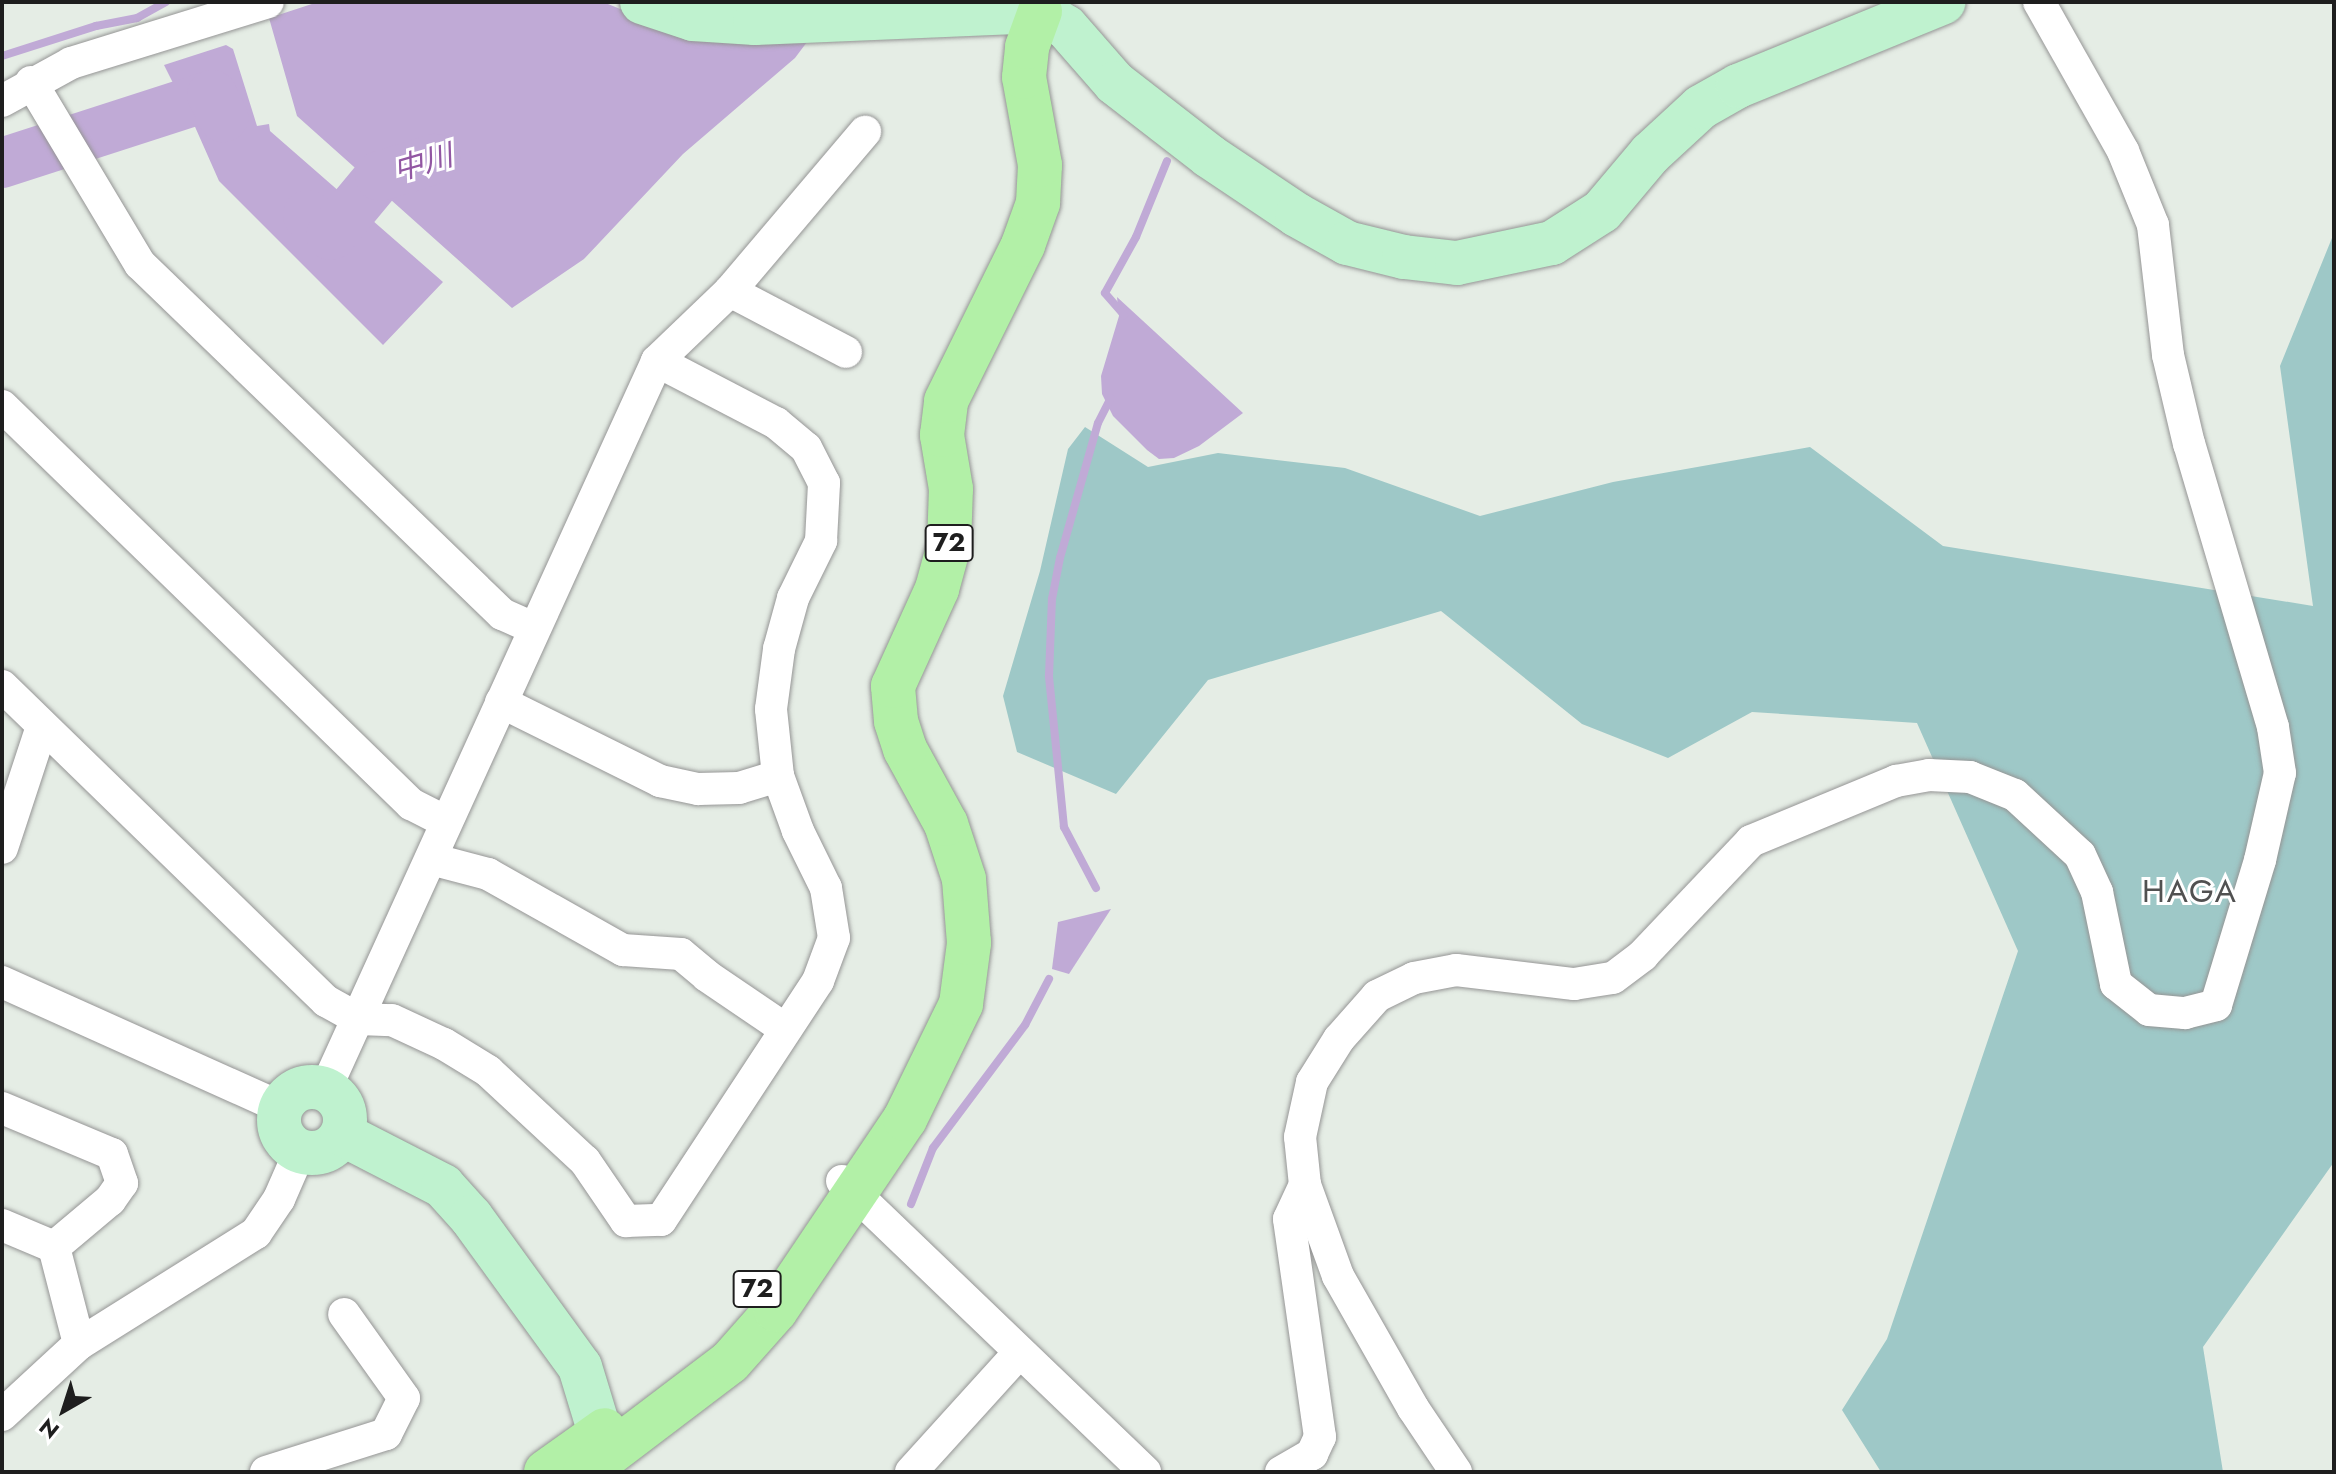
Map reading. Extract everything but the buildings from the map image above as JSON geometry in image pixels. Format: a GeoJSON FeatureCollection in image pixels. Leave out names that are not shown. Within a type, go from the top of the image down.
{"type":"FeatureCollection","features":[{"type":"Feature","properties":{"kind":"main road"},"geometry":{"type":"LineString","coordinates":[[642,2],[693,19],[801,21],[1042,7],[1066,27],[1115,83],[1209,156],[1297,215],[1347,243],[1404,257],[1457,263],[1552,243],[1602,211],[1650,154],[1701,107],[1738,86],[1944,2]]}},
{"type":"Feature","properties":{"kind":"main road","name":"72"},"geometry":{"type":"LineString","coordinates":[[546,1472],[599,1452],[712,1346],[848,1186],[932,1068],[961,1004],[969,943],[964,879],[946,824],[905,749],[896,721],[893,686],[937,589],[949,545],[951,489],[942,435],[946,401],[1023,245],[1038,203],[1040,165],[1024,77],[1027,47],[1042,7]]}},
{"type":"Feature","properties":{"kind":"main road"},"geometry":{"type":"LineString","coordinates":[[305,1088],[325,1090],[334,1095],[344,1113],[342,1134],[329,1149],[310,1153],[300,1151],[282,1133],[282,1108],[295,1092],[305,1088]]}},
{"type":"Feature","properties":{"kind":"main road"},"geometry":{"type":"LineString","coordinates":[[342,1134],[443,1186],[471,1217],[580,1367],[599,1452]]}},
{"type":"Feature","properties":{"kind":"street"},"geometry":{"type":"LineString","coordinates":[[2,101],[31,82],[71,63],[268,2]]}},
{"type":"Feature","properties":{"kind":"street"},"geometry":{"type":"LineString","coordinates":[[1456,1472],[1413,1408],[1338,1276],[1305,1185],[1300,1137],[1312,1082],[1339,1039],[1377,996],[1414,978],[1456,970],[1574,984],[1613,978],[1643,955],[1751,841],[1896,781],[1929,775],[1970,777],[2015,795],[2080,855],[2097,892],[2116,984],[2149,1010],[2185,1013],[2216,1005],[2260,860],[2280,773],[2273,727],[2189,444],[2168,355],[2153,225],[2123,151],[2039,2]]}},
{"type":"Feature","properties":{"kind":"street"},"geometry":{"type":"LineString","coordinates":[[31,82],[140,264],[502,614],[533,628]]}},
{"type":"Feature","properties":{"kind":"street"},"geometry":{"type":"LineString","coordinates":[[325,1090],[657,361],[730,291],[865,132]]}},
{"type":"Feature","properties":{"kind":"street"},"geometry":{"type":"LineString","coordinates":[[730,291],[846,352]]}},
{"type":"Feature","properties":{"kind":"street"},"geometry":{"type":"LineString","coordinates":[[2,686],[326,1001],[358,1019],[392,1020],[444,1044],[488,1071],[585,1161],[626,1221],[661,1220],[818,981],[834,938],[826,888],[798,831],[778,776],[771,709],[779,649],[793,598],[821,541],[824,483],[806,448],[776,423],[657,361]]}},
{"type":"Feature","properties":{"kind":"street"},"geometry":{"type":"LineString","coordinates":[[2,406],[411,804],[445,821]]}},
{"type":"Feature","properties":{"kind":"street"},"geometry":{"type":"LineString","coordinates":[[501,702],[660,781],[698,789],[739,788],[778,776]]}},
{"type":"Feature","properties":{"kind":"street"},"geometry":{"type":"LineString","coordinates":[[2,848],[42,726]]}},
{"type":"Feature","properties":{"kind":"street"},"geometry":{"type":"LineString","coordinates":[[431,859],[488,874],[623,950],[681,954],[707,976],[785,1029]]}},
{"type":"Feature","properties":{"kind":"street"},"geometry":{"type":"LineString","coordinates":[[2,982],[282,1108]]}},
{"type":"Feature","properties":{"kind":"street"},"geometry":{"type":"LineString","coordinates":[[2,1108],[112,1154],[122,1183],[110,1200],[54,1247]]}},
{"type":"Feature","properties":{"kind":"street"},"geometry":{"type":"LineString","coordinates":[[2,1415],[79,1344],[256,1233],[279,1199],[300,1151]]}},
{"type":"Feature","properties":{"kind":"street"},"geometry":{"type":"LineString","coordinates":[[1281,1472],[1312,1454],[1320,1437],[1289,1219],[1305,1185]]}},
{"type":"Feature","properties":{"kind":"street"},"geometry":{"type":"LineString","coordinates":[[848,1186],[1139,1470]]}},
{"type":"Feature","properties":{"kind":"street"},"geometry":{"type":"LineString","coordinates":[[2,1225],[54,1247]]}},
{"type":"Feature","properties":{"kind":"street"},"geometry":{"type":"LineString","coordinates":[[54,1247],[79,1344]]}},
{"type":"Feature","properties":{"kind":"street"},"geometry":{"type":"LineString","coordinates":[[266,1472],[386,1434],[404,1398],[344,1314]]}},
{"type":"Feature","properties":{"kind":"street"},"geometry":{"type":"LineString","coordinates":[[911,1472],[1020,1352]]}},
{"type":"Feature","properties":{"kind":"shaded area"},"geometry":{"type":"Polygon","coordinates":[[[2334,233],[2334,1162],[2203,1347],[2223,1472],[1881,1472],[1842,1410],[1887,1339],[2018,951],[1917,723],[1752,712],[1668,758],[1582,724],[1441,611],[1208,680],[1116,794],[1017,752],[1003,696],[1040,571],[1068,449],[1085,427],[1148,467],[1218,453],[1345,468],[1480,516],[1613,482],[1810,447],[1943,546],[2313,606],[2280,366],[2334,233]]]}},
{"type":"Feature","properties":{"kind":"water"},"geometry":{"type":"Polygon","coordinates":[[[318,2],[603,2],[672,30],[810,38],[795,58],[683,154],[584,259],[512,308],[297,116],[269,18],[318,2]]]}},
{"type":"Feature","properties":{"kind":"water"},"geometry":{"type":"Polygon","coordinates":[[[226,45],[233,49],[257,126],[269,124],[270,131],[443,282],[383,345],[219,181],[192,120],[174,117],[168,103],[178,93],[164,65],[226,45]]]}},
{"type":"Feature","properties":{"kind":"water"},"geometry":{"type":"Polygon","coordinates":[[[1117,297],[1243,413],[1199,446],[1174,458],[1159,459],[1147,450],[1113,416],[1102,394],[1101,376],[1119,316],[1117,297]]]}},
{"type":"Feature","properties":{"kind":"water"},"geometry":{"type":"Polygon","coordinates":[[[1111,909],[1069,974],[1052,969],[1058,922],[1111,909]]]}},
{"type":"Feature","properties":{"kind":"waterway"},"geometry":{"type":"LineString","coordinates":[[2,56],[96,26],[137,18],[166,2]]}},
{"type":"Feature","properties":{"kind":"waterway","name":"中川"},"geometry":{"type":"LineString","coordinates":[[2,163],[212,95],[223,117]]}},
{"type":"Feature","properties":{"kind":"waterway","name":"中川"},"geometry":{"type":"LineString","coordinates":[[308,215],[331,235],[380,176],[435,159]]}},
{"type":"Feature","properties":{"kind":"waterway"},"geometry":{"type":"LineString","coordinates":[[1124,315],[1105,293],[1136,237],[1167,161]]}},
{"type":"Feature","properties":{"kind":"waterway"},"geometry":{"type":"LineString","coordinates":[[1096,888],[1064,827],[1049,676],[1052,599],[1060,558],[1098,423],[1111,398]]}},
{"type":"Feature","properties":{"kind":"waterway"},"geometry":{"type":"LineString","coordinates":[[911,1204],[933,1148],[1025,1025],[1049,979]]}},
{"type":"Feature","properties":{"kind":"district","name":"HAGA"},"geometry":{"type":"Point","coordinates":[2190,891]}}]}
